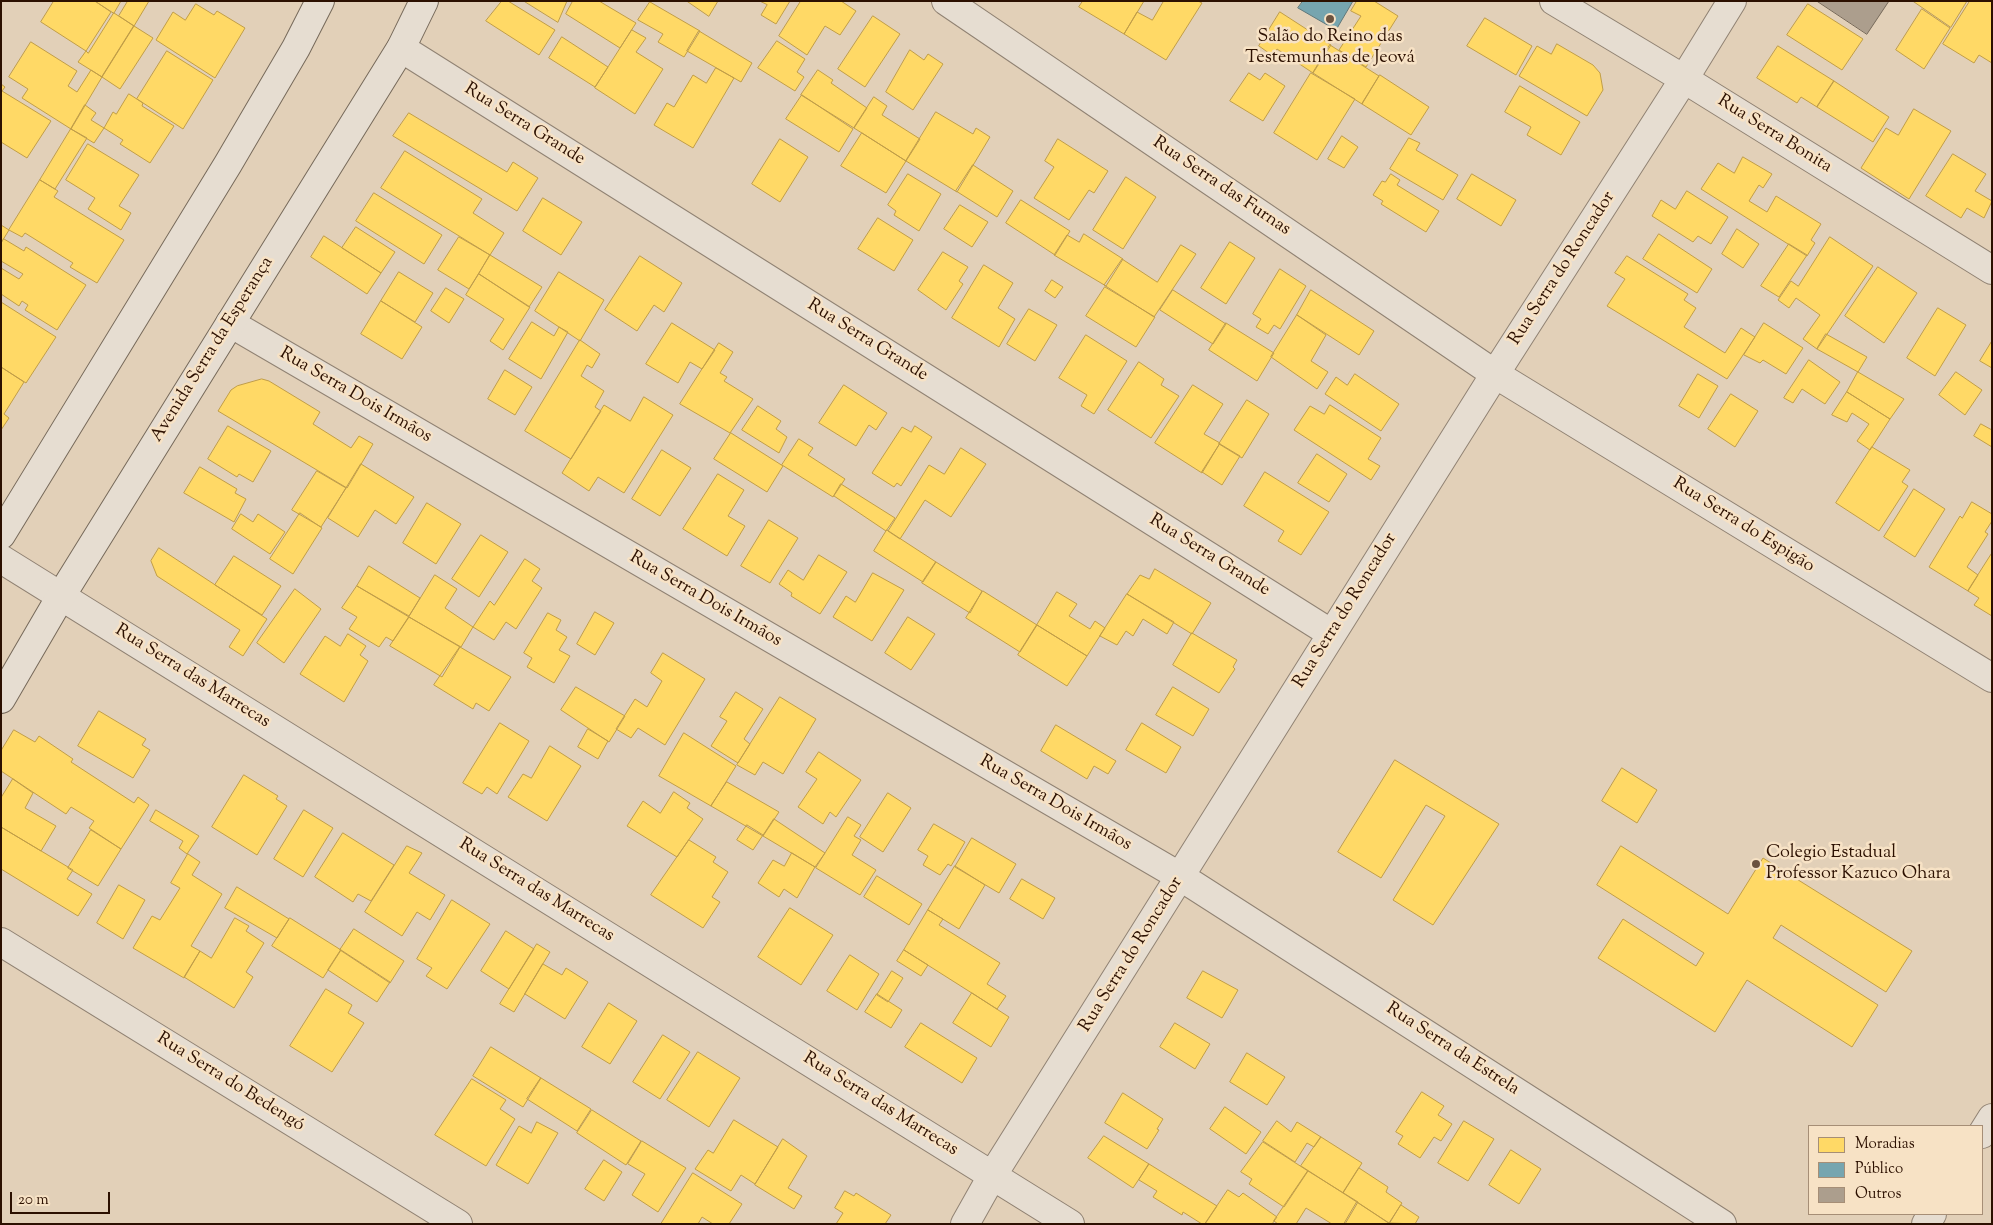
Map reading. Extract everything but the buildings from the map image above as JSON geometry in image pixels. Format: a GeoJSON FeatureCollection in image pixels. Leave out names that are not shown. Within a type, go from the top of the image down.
{"type":"FeatureCollection","features":[{"type":"Feature","properties":{"kind":"street"},"geometry":{"type":"LineString","coordinates":[[1,534],[228,164],[296,48],[320,1]]}},
{"type":"Feature","properties":{"kind":"street","name":"Avenida Serra da Esperança"},"geometry":{"type":"LineString","coordinates":[[1,699],[61,596],[401,48],[424,1]]}},
{"type":"Feature","properties":{"kind":"street","name":"Rua Serra das Furnas"},"geometry":{"type":"LineString","coordinates":[[946,1],[1495,374]]}},
{"type":"Feature","properties":{"kind":"street","name":"Rua Serra Bonita"},"geometry":{"type":"LineString","coordinates":[[1554,1],[1684,79],[1992,270]]}},
{"type":"Feature","properties":{"kind":"street","name":"Rua Serra do Roncador"},"geometry":{"type":"LineString","coordinates":[[965,1224],[992,1176],[1495,374],[1732,1]]}},
{"type":"Feature","properties":{"kind":"street","name":"Rua Serra Grande"},"geometry":{"type":"LineString","coordinates":[[401,48],[1332,634]]}},
{"type":"Feature","properties":{"kind":"street","name":"Rua Serra Dois Irmãos"},"geometry":{"type":"LineString","coordinates":[[230,323],[1181,877]]}},
{"type":"Feature","properties":{"kind":"street","name":"Rua Serra do Espigão"},"geometry":{"type":"LineString","coordinates":[[1495,374],[1992,678]]}},
{"type":"Feature","properties":{"kind":"street","name":"Rua Serra das Marrecas"},"geometry":{"type":"LineString","coordinates":[[1,559],[1070,1224]]}},
{"type":"Feature","properties":{"kind":"street","name":"Rua Serra da Estrela"},"geometry":{"type":"LineString","coordinates":[[1181,877],[1722,1224]]}},
{"type":"Feature","properties":{"kind":"street","name":"Rua Serra do Bedengó"},"geometry":{"type":"LineString","coordinates":[[1,942],[458,1224]]}},
{"type":"Feature","properties":{"kind":"street"},"geometry":{"type":"LineString","coordinates":[[1983,1132],[1992,1118]]}},
{"type":"Feature","properties":{"kind":"place","name":"Salão do Reino das Testemunhas de Jeová"},"geometry":{"type":"Point","coordinates":[1330,19]}},
{"type":"Feature","properties":{"kind":"place","name":"Colegio Estadual Professor Kazuco Ohara"},"geometry":{"type":"Point","coordinates":[1756,864]}}]}
